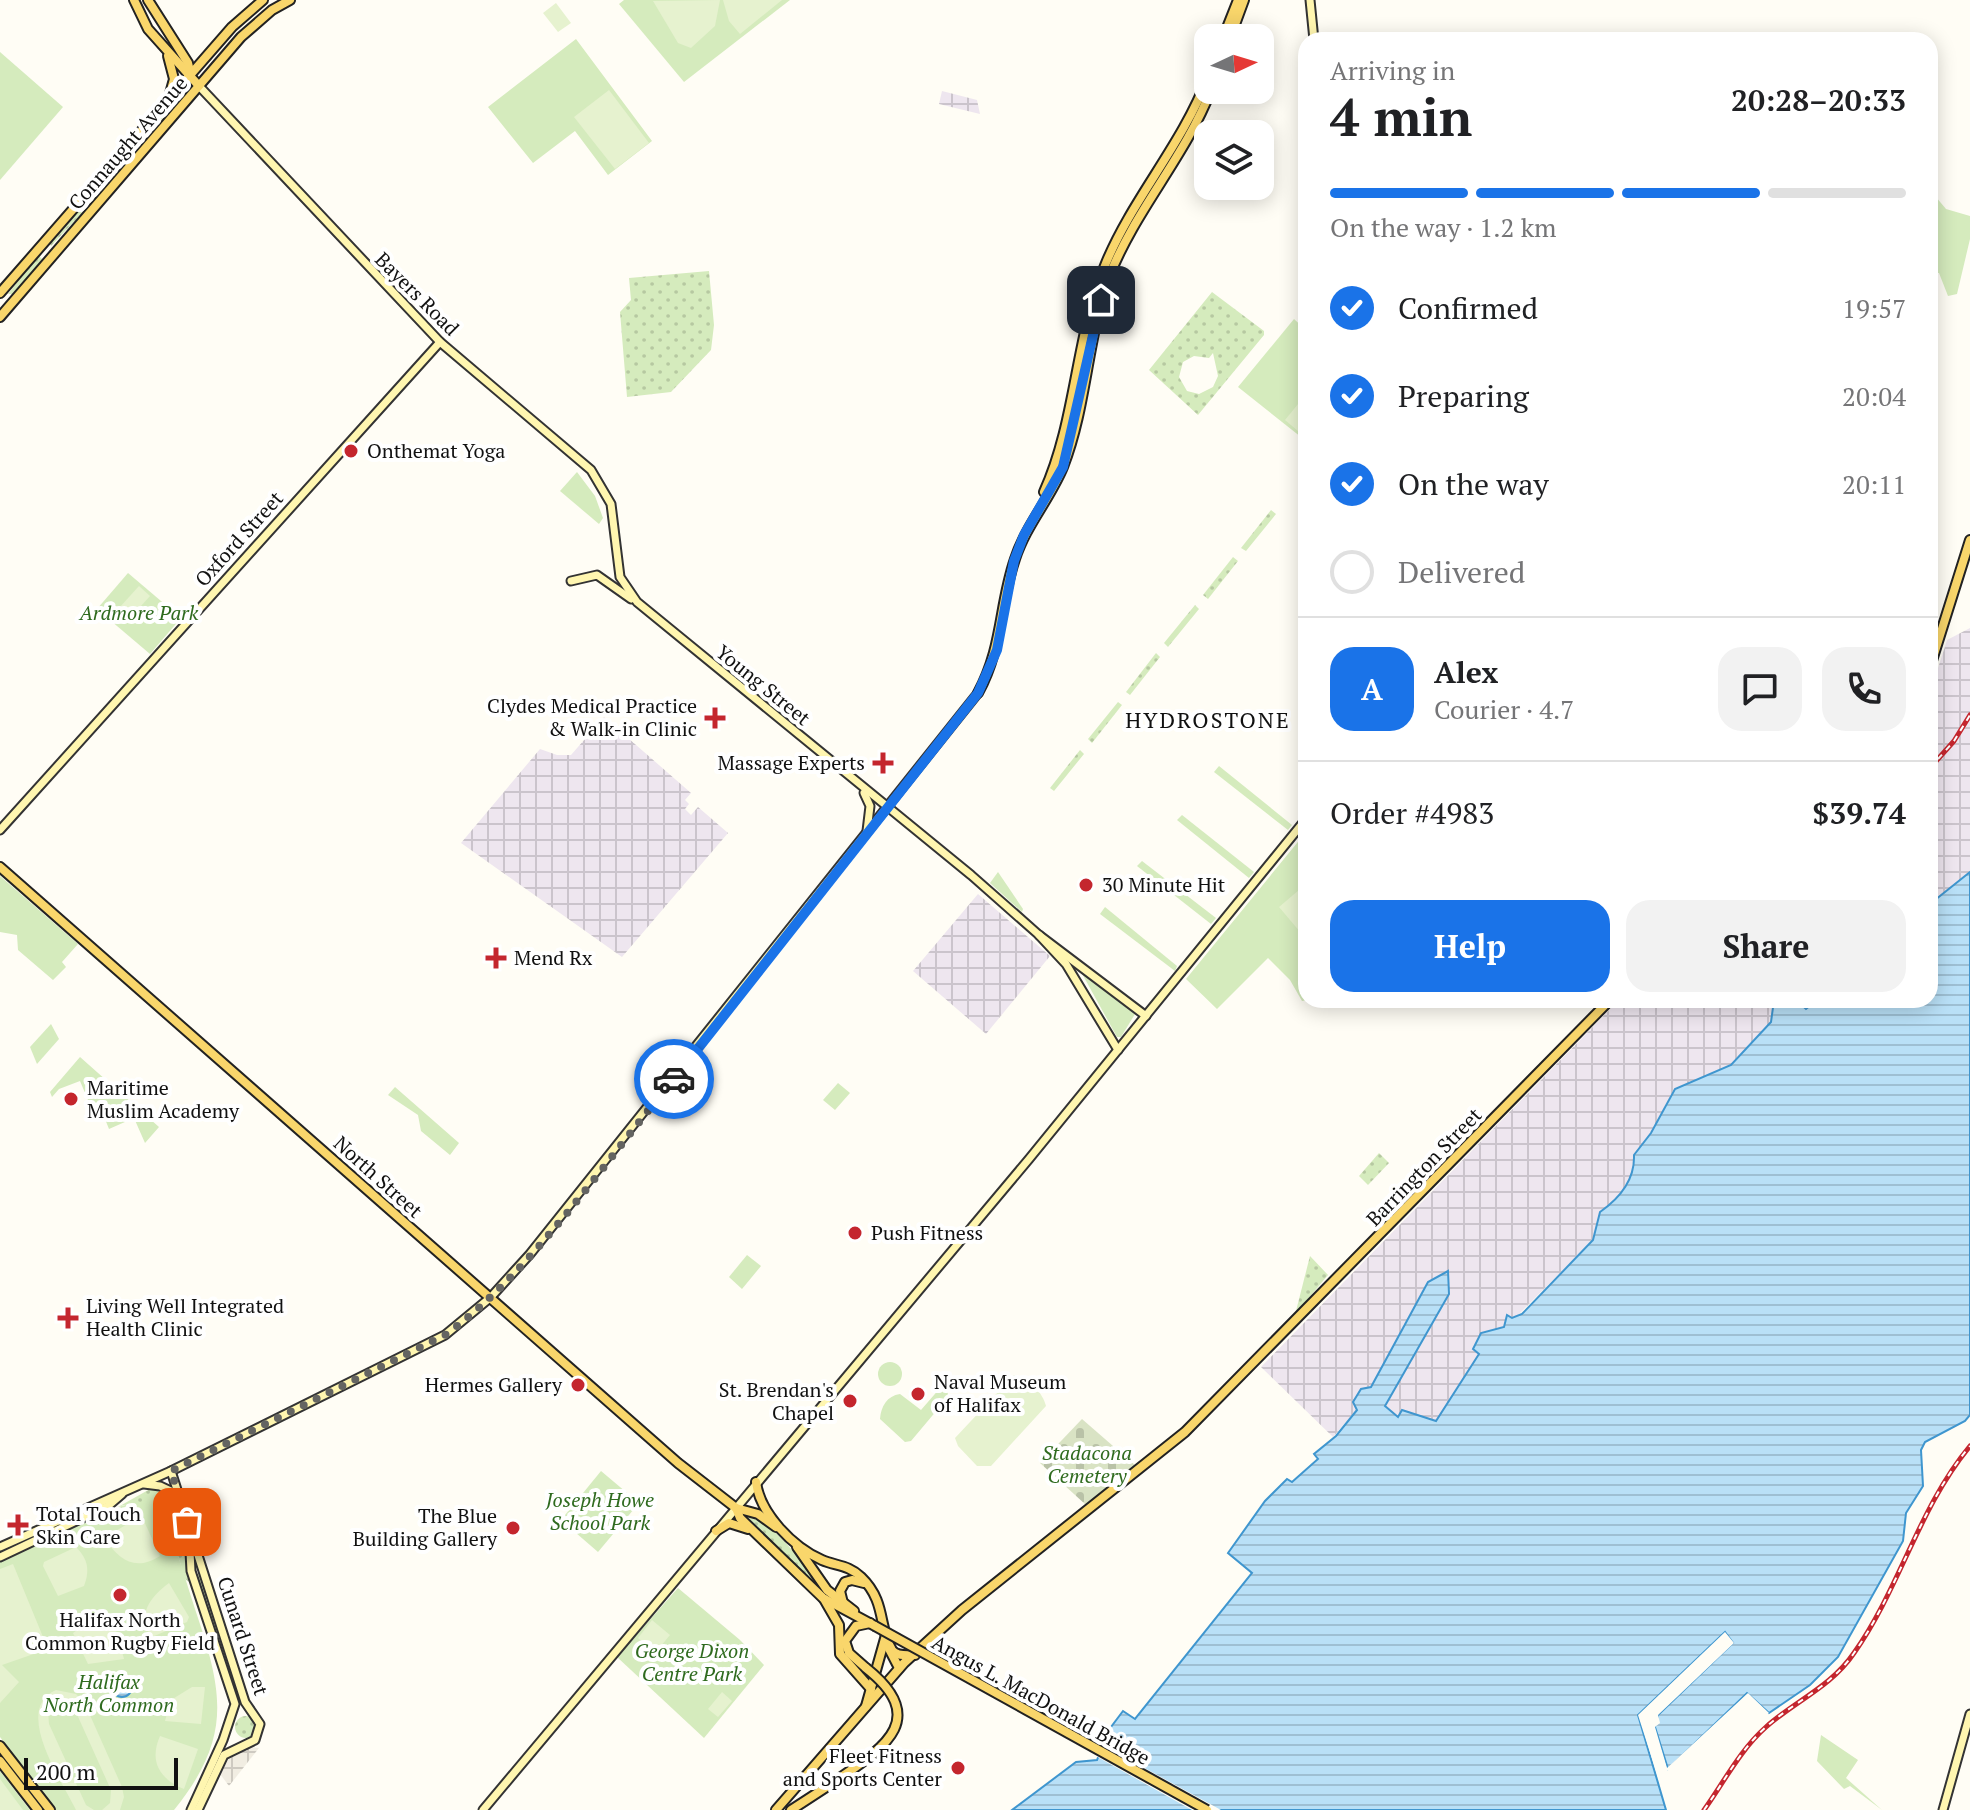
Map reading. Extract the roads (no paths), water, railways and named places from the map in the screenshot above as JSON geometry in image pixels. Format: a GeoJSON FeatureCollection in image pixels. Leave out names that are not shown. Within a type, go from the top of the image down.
{"type":"FeatureCollection","features":[{"type":"Feature","properties":{"kind":"main road","name":"Bayers Road"},"geometry":{"type":"LineString","coordinates":[[134,0],[147,26],[182,71],[191,75]]}},
{"type":"Feature","properties":{"kind":"main road","name":"Bayers Road"},"geometry":{"type":"LineString","coordinates":[[148,0],[199,86],[440,342],[591,470],[611,504],[614,531]]}},
{"type":"Feature","properties":{"kind":"main road","name":"Connaught Avenue"},"geometry":{"type":"LineString","coordinates":[[0,293],[232,27],[263,0]]}},
{"type":"Feature","properties":{"kind":"main road","name":"Connaught Avenue"},"geometry":{"type":"LineString","coordinates":[[0,317],[241,37],[272,10],[290,0]]}},
{"type":"Feature","properties":{"kind":"main road"},"geometry":{"type":"LineString","coordinates":[[1229,24],[1238,0]]}},
{"type":"Feature","properties":{"kind":"main road"},"geometry":{"type":"LineString","coordinates":[[1235,24],[1244,0]]}},
{"type":"Feature","properties":{"kind":"main road"},"geometry":{"type":"LineString","coordinates":[[1310,0],[1313,32]]}},
{"type":"Feature","properties":{"kind":"main road"},"geometry":{"type":"LineString","coordinates":[[164,48],[174,79],[167,101]]}},
{"type":"Feature","properties":{"kind":"main road"},"geometry":{"type":"LineString","coordinates":[[0,1557],[108,1506],[122,1494],[445,1335],[491,1297],[629,1133],[978,693],[992,668],[1014,561],[1064,437],[1093,298],[1106,262],[1177,144],[1196,104]]}},
{"type":"Feature","properties":{"kind":"main road"},"geometry":{"type":"LineString","coordinates":[[1031,522],[1063,467],[1110,274],[1142,211],[1178,158],[1204,104]]}},
{"type":"Feature","properties":{"kind":"main road","name":"Oxford Street"},"geometry":{"type":"LineString","coordinates":[[0,830],[440,342]]}},
{"type":"Feature","properties":{"kind":"main road","name":"Young Street"},"geometry":{"type":"LineString","coordinates":[[614,531],[620,577],[637,602],[1039,935],[1146,1016]]}},
{"type":"Feature","properties":{"kind":"main road"},"geometry":{"type":"LineString","coordinates":[[1938,642],[1970,540]]}},
{"type":"Feature","properties":{"kind":"main road"},"geometry":{"type":"LineString","coordinates":[[571,581],[597,575],[637,602]]}},
{"type":"Feature","properties":{"kind":"main road"},"geometry":{"type":"LineString","coordinates":[[860,788],[870,806],[866,834]]}},
{"type":"Feature","properties":{"kind":"main road"},"geometry":{"type":"LineString","coordinates":[[483,1810],[1118,1050],[1298,829]]}},
{"type":"Feature","properties":{"kind":"main road","name":"North Street"},"geometry":{"type":"LineString","coordinates":[[0,867],[678,1463],[736,1508],[755,1533],[825,1594]]}},
{"type":"Feature","properties":{"kind":"main road","name":"Young Street"},"geometry":{"type":"LineString","coordinates":[[1039,935],[1058,956],[1118,1050]]}},
{"type":"Feature","properties":{"kind":"main road","name":"Barrington Street"},"geometry":{"type":"LineString","coordinates":[[776,1810],[899,1668],[973,1600],[1185,1432],[1602,1008]]}},
{"type":"Feature","properties":{"kind":"main road","name":"Cunard Street"},"geometry":{"type":"LineString","coordinates":[[171,1471],[241,1690],[253,1714]]}},
{"type":"Feature","properties":{"kind":"main road"},"geometry":{"type":"LineString","coordinates":[[756,1482],[762,1506],[790,1538],[825,1562],[854,1571],[868,1585],[896,1653],[915,1655]]}},
{"type":"Feature","properties":{"kind":"main road"},"geometry":{"type":"LineString","coordinates":[[144,1484],[160,1486],[179,1496]]}},
{"type":"Feature","properties":{"kind":"main road"},"geometry":{"type":"LineString","coordinates":[[0,1547],[116,1493],[122,1494]]}},
{"type":"Feature","properties":{"kind":"main road","name":"North Street"},"geometry":{"type":"LineString","coordinates":[[736,1508],[758,1514],[790,1538],[825,1594]]}},
{"type":"Feature","properties":{"kind":"main road","name":"Cunard Street"},"geometry":{"type":"LineString","coordinates":[[187,1522],[191,1569],[221,1669],[234,1698],[231,1722]]}},
{"type":"Feature","properties":{"kind":"main road"},"geometry":{"type":"LineString","coordinates":[[716,1531],[737,1523],[755,1533]]}},
{"type":"Feature","properties":{"kind":"main road"},"geometry":{"type":"LineString","coordinates":[[844,1604],[840,1591],[845,1582],[856,1580],[868,1585]]}},
{"type":"Feature","properties":{"kind":"main road"},"geometry":{"type":"LineString","coordinates":[[825,1594],[839,1625],[840,1654],[871,1689]]}},
{"type":"Feature","properties":{"kind":"main road","name":"Angus L. MacDonald Bridge"},"geometry":{"type":"LineString","coordinates":[[825,1594],[844,1604],[860,1618]]}},
{"type":"Feature","properties":{"kind":"main road","name":"Angus L. MacDonald Bridge"},"geometry":{"type":"LineString","coordinates":[[825,1594],[860,1618],[1207,1810]]}},
{"type":"Feature","properties":{"kind":"main road"},"geometry":{"type":"LineString","coordinates":[[791,1810],[889,1740],[898,1723],[891,1691],[853,1658],[845,1647],[846,1635],[858,1625],[873,1625]]}},
{"type":"Feature","properties":{"kind":"main road"},"geometry":{"type":"LineString","coordinates":[[887,1630],[891,1657],[899,1668]]}},
{"type":"Feature","properties":{"kind":"main road"},"geometry":{"type":"LineString","coordinates":[[866,1708],[887,1630]]}},
{"type":"Feature","properties":{"kind":"main road"},"geometry":{"type":"LineString","coordinates":[[191,1810],[231,1722],[242,1712],[253,1714],[260,1731],[255,1740],[224,1755],[198,1810]]}},
{"type":"Feature","properties":{"kind":"main road"},"geometry":{"type":"LineString","coordinates":[[1943,1810],[1970,1714]]}},
{"type":"Feature","properties":{"kind":"main road"},"geometry":{"type":"LineString","coordinates":[[231,1722],[232,1736],[245,1743]]}},
{"type":"Feature","properties":{"kind":"main road"},"geometry":{"type":"LineString","coordinates":[[0,1746],[50,1810]]}},
{"type":"Feature","properties":{"kind":"main road"},"geometry":{"type":"LineString","coordinates":[[0,1761],[38,1810]]}},
{"type":"Feature","properties":{"kind":"water"},"geometry":{"type":"Polygon","coordinates":[[[1970,872],[1970,1415],[1965,1421],[1925,1442],[1921,1450],[1923,1486],[1906,1513],[1903,1541],[1838,1657],[1810,1685],[1769,1713],[1747,1693],[1668,1769],[1655,1727],[1658,1715],[1733,1643],[1725,1632],[1638,1715],[1666,1810],[1012,1810],[1076,1762],[1097,1760],[1108,1731],[1123,1711],[1135,1719],[1252,1573],[1228,1553],[1265,1501],[1287,1479],[1292,1482],[1318,1459],[1314,1454],[1336,1436],[1357,1410],[1353,1402],[1361,1389],[1371,1387],[1428,1282],[1448,1271],[1449,1294],[1385,1406],[1398,1417],[1402,1410],[1436,1421],[1479,1354],[1473,1349],[1481,1333],[1504,1327],[1507,1315],[1512,1318],[1522,1314],[1593,1240],[1600,1212],[1625,1188],[1632,1172],[1634,1155],[1651,1133],[1675,1089],[1731,1065],[1771,1022],[1773,1008],[1938,1008],[1938,898],[1970,872]]]}},
{"type":"Feature","properties":{"kind":"water"},"geometry":{"type":"Polygon","coordinates":[[[122,1677],[129,1680],[132,1687],[129,1694],[122,1697],[115,1694],[112,1687],[115,1680],[122,1677]]]}},
{"type":"Feature","properties":{"kind":"railway"},"geometry":{"type":"LineString","coordinates":[[1938,759],[1970,715]]}},
{"type":"Feature","properties":{"kind":"railway"},"geometry":{"type":"LineString","coordinates":[[1704,1810],[1757,1736],[1835,1675],[1854,1653],[1884,1602],[1937,1495],[1970,1446]]}},
{"type":"Feature","properties":{"kind":"place","name":"Onthemat Yoga"},"geometry":{"type":"Point","coordinates":[351,451]}},
{"type":"Feature","properties":{"kind":"place","name":"Clydes Medical Practice & Walk-in Clinic"},"geometry":{"type":"Point","coordinates":[715,718]}},
{"type":"Feature","properties":{"kind":"place","name":"Massage Experts"},"geometry":{"type":"Point","coordinates":[883,763]}},
{"type":"Feature","properties":{"kind":"place","name":"30 Minute Hit"},"geometry":{"type":"Point","coordinates":[1086,885]}},
{"type":"Feature","properties":{"kind":"place","name":"Mend Rx"},"geometry":{"type":"Point","coordinates":[496,958]}},
{"type":"Feature","properties":{"kind":"place","name":"Maritime Muslim Academy"},"geometry":{"type":"Point","coordinates":[71,1099]}},
{"type":"Feature","properties":{"kind":"place","name":"Push Fitness"},"geometry":{"type":"Point","coordinates":[855,1233]}},
{"type":"Feature","properties":{"kind":"place","name":"Living Well Integrated Health Clinic"},"geometry":{"type":"Point","coordinates":[68,1318]}},
{"type":"Feature","properties":{"kind":"place","name":"Hermes Gallery"},"geometry":{"type":"Point","coordinates":[578,1385]}},
{"type":"Feature","properties":{"kind":"place","name":"Naval Museum of Halifax"},"geometry":{"type":"Point","coordinates":[918,1394]}},
{"type":"Feature","properties":{"kind":"place","name":"St. Brendan's Chapel"},"geometry":{"type":"Point","coordinates":[850,1401]}},
{"type":"Feature","properties":{"kind":"place","name":"Total Touch Skin Care"},"geometry":{"type":"Point","coordinates":[18,1525]}},
{"type":"Feature","properties":{"kind":"place","name":"The Blue Building Gallery"},"geometry":{"type":"Point","coordinates":[513,1528]}},
{"type":"Feature","properties":{"kind":"place","name":"Halifax North Common Rugby Field"},"geometry":{"type":"Point","coordinates":[120,1595]}},
{"type":"Feature","properties":{"kind":"place","name":"Fleet Fitness and Sports Center"},"geometry":{"type":"Point","coordinates":[958,1768]}},
{"type":"Feature","properties":{"kind":"district","name":"HYDROSTONE"},"geometry":{"type":"Point","coordinates":[1208,720]}},
{"type":"Feature","properties":{"kind":"park label","name":"Ardmore Park"},"geometry":{"type":"Point","coordinates":[139,613]}},
{"type":"Feature","properties":{"kind":"park label","name":"Stadacona Cemetery"},"geometry":{"type":"Point","coordinates":[1087,1464]}},
{"type":"Feature","properties":{"kind":"park label","name":"Joseph Howe School Park"},"geometry":{"type":"Point","coordinates":[600,1512]}},
{"type":"Feature","properties":{"kind":"park label","name":"George Dixon Centre Park"},"geometry":{"type":"Point","coordinates":[692,1662]}},
{"type":"Feature","properties":{"kind":"park label","name":"Halifax North Common"},"geometry":{"type":"Point","coordinates":[109,1694]}}]}
